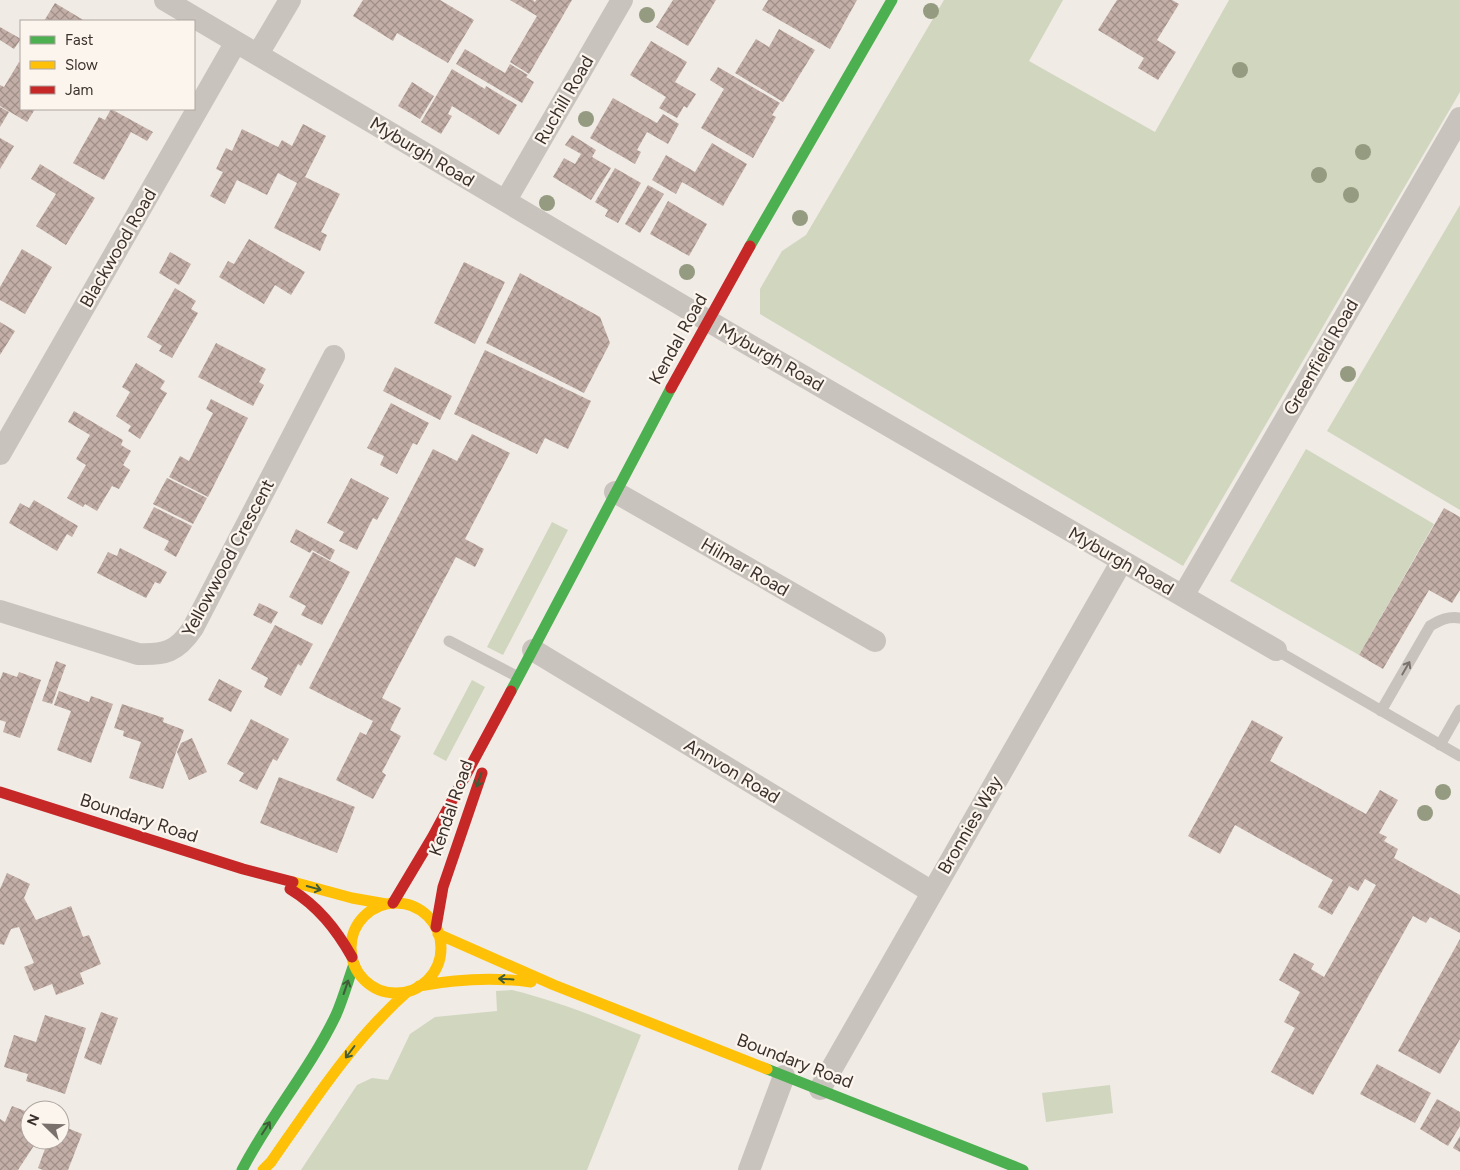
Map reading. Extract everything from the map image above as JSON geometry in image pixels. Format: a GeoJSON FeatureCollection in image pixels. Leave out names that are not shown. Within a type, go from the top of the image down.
{"type":"FeatureCollection","features":[{"type":"Feature","properties":{"kind":"main road","name":"Kendal Road"},"geometry":{"type":"LineString","coordinates":[[390,903],[433,836],[708,320],[892,0]]}},
{"type":"Feature","properties":{"kind":"main road","name":"Kendal Road"},"geometry":{"type":"LineString","coordinates":[[437,931],[443,888],[506,700]]}},
{"type":"Feature","properties":{"kind":"main road","name":"Boundary Road"},"geometry":{"type":"LineString","coordinates":[[0,792],[267,876],[352,898],[390,903]]}},
{"type":"Feature","properties":{"kind":"main road","name":"Boundary Road"},"geometry":{"type":"LineString","coordinates":[[267,876],[299,894],[320,909],[330,921],[353,960]]}},
{"type":"Feature","properties":{"kind":"main road"},"geometry":{"type":"LineString","coordinates":[[242,1170],[252,1150],[334,1020],[353,960],[352,937],[355,928],[368,912],[390,903],[413,906],[422,911],[429,917],[437,931],[440,948],[437,966],[426,981],[386,1009],[353,1046],[271,1162],[263,1170]]}},
{"type":"Feature","properties":{"kind":"main road","name":"Boundary Road"},"geometry":{"type":"LineString","coordinates":[[437,931],[554,985],[1023,1170]]}},
{"type":"Feature","properties":{"kind":"main road"},"geometry":{"type":"LineString","coordinates":[[353,960],[364,980],[380,990],[398,993],[408,992]]}},
{"type":"Feature","properties":{"kind":"main road","name":"Boundary Road"},"geometry":{"type":"LineString","coordinates":[[419,986],[450,981],[492,979],[554,985]]}},
{"type":"Feature","properties":{"kind":"street","name":"Myburgh Road"},"geometry":{"type":"LineString","coordinates":[[164,0],[708,320],[1276,650]]}},
{"type":"Feature","properties":{"kind":"street"},"geometry":{"type":"LineString","coordinates":[[258,54],[290,0]]}},
{"type":"Feature","properties":{"kind":"street","name":"Ruchill Road"},"geometry":{"type":"LineString","coordinates":[[506,200],[622,0]]}},
{"type":"Feature","properties":{"kind":"street","name":"Blackwood Road"},"geometry":{"type":"LineString","coordinates":[[0,454],[236,42]]}},
{"type":"Feature","properties":{"kind":"street","name":"Greenfield Road"},"geometry":{"type":"LineString","coordinates":[[1183,596],[1460,118]]}},
{"type":"Feature","properties":{"kind":"street","name":"Yellowwood Crescent"},"geometry":{"type":"LineString","coordinates":[[0,611],[138,654],[156,654],[171,650],[184,642],[198,620],[334,356]]}},
{"type":"Feature","properties":{"kind":"street","name":"Hilmar Road"},"geometry":{"type":"LineString","coordinates":[[615,492],[875,641]]}},
{"type":"Feature","properties":{"kind":"street","name":"Bronnies Way"},"geometry":{"type":"LineString","coordinates":[[820,1089],[1122,561]]}},
{"type":"Feature","properties":{"kind":"street","name":"Annvon Road"},"geometry":{"type":"LineString","coordinates":[[533,650],[932,892]]}},
{"type":"Feature","properties":{"kind":"street"},"geometry":{"type":"LineString","coordinates":[[749,1170],[784,1076]]}},
{"type":"Feature","properties":{"kind":"lane"},"geometry":{"type":"LineString","coordinates":[[1381,711],[1430,626],[1442,619],[1460,618]]}},
{"type":"Feature","properties":{"kind":"lane"},"geometry":{"type":"LineString","coordinates":[[449,641],[518,678]]}},
{"type":"Feature","properties":{"kind":"lane"},"geometry":{"type":"LineString","coordinates":[[1276,650],[1460,756]]}},
{"type":"Feature","properties":{"kind":"lane"},"geometry":{"type":"LineString","coordinates":[[1440,745],[1460,710]]}},
{"type":"Feature","properties":{"kind":"green space"},"geometry":{"type":"Polygon","coordinates":[[[944,0],[1063,0],[1029,61],[1155,132],[1229,0],[1460,0],[1460,92],[1183,566],[760,314],[760,289],[782,251],[806,235],[944,0]]]}},
{"type":"Feature","properties":{"kind":"green space"},"geometry":{"type":"Polygon","coordinates":[[[1460,205],[1460,510],[1327,431],[1460,205]]]}},
{"type":"Feature","properties":{"kind":"green space"},"geometry":{"type":"Polygon","coordinates":[[[1306,449],[1434,524],[1359,655],[1230,581],[1306,449]]]}},
{"type":"Feature","properties":{"kind":"green space"},"geometry":{"type":"Polygon","coordinates":[[[552,522],[568,530],[503,655],[487,647],[552,522]]]}},
{"type":"Feature","properties":{"kind":"green space"},"geometry":{"type":"Polygon","coordinates":[[[472,680],[485,687],[446,761],[433,754],[472,680]]]}},
{"type":"Feature","properties":{"kind":"green space"},"geometry":{"type":"Polygon","coordinates":[[[512,990],[594,1016],[641,1035],[587,1170],[301,1170],[357,1085],[372,1078],[388,1080],[410,1034],[435,1017],[497,1011],[496,991],[512,990]]]}},
{"type":"Feature","properties":{"kind":"green space"},"geometry":{"type":"Polygon","coordinates":[[[1110,1085],[1113,1113],[1046,1122],[1042,1093],[1110,1085]]]}},
{"type":"Feature","properties":{"kind":"building"},"geometry":{"type":"Polygon","coordinates":[[[363,0],[440,0],[474,20],[448,63],[397,33],[393,41],[353,16],[363,0]]]}},
{"type":"Feature","properties":{"kind":"building"},"geometry":{"type":"Polygon","coordinates":[[[510,0],[533,0],[535,2],[536,0],[572,0],[529,74],[510,62],[537,16],[510,0]]]}},
{"type":"Feature","properties":{"kind":"building"},"geometry":{"type":"Polygon","coordinates":[[[673,0],[716,0],[688,46],[656,27],[673,0]]]}},
{"type":"Feature","properties":{"kind":"building"},"geometry":{"type":"Polygon","coordinates":[[[768,0],[857,0],[830,49],[762,10],[768,0]]]}},
{"type":"Feature","properties":{"kind":"building"},"geometry":{"type":"Polygon","coordinates":[[[1117,0],[1172,0],[1179,4],[1157,40],[1176,52],[1158,80],[1138,68],[1144,58],[1098,30],[1117,0]]]}},
{"type":"Feature","properties":{"kind":"building"},"geometry":{"type":"Polygon","coordinates":[[[55,3],[83,20],[45,20],[55,3]]]}},
{"type":"Feature","properties":{"kind":"building"},"geometry":{"type":"Polygon","coordinates":[[[0,27],[20,38],[14,49],[0,40],[0,27]]]}},
{"type":"Feature","properties":{"kind":"building"},"geometry":{"type":"Polygon","coordinates":[[[779,29],[815,50],[783,102],[735,73],[756,39],[769,47],[779,29]]]}},
{"type":"Feature","properties":{"kind":"building"},"geometry":{"type":"Polygon","coordinates":[[[651,41],[687,62],[675,82],[696,94],[687,108],[684,106],[677,118],[659,108],[666,97],[630,75],[651,41]]]}},
{"type":"Feature","properties":{"kind":"building"},"geometry":{"type":"Polygon","coordinates":[[[465,49],[505,73],[510,64],[528,75],[526,77],[534,82],[522,103],[456,64],[465,49]]]}},
{"type":"Feature","properties":{"kind":"building"},"geometry":{"type":"Polygon","coordinates":[[[20,62],[20,110],[34,110],[27,122],[0,106],[0,85],[4,87],[20,62]]]}},
{"type":"Feature","properties":{"kind":"building"},"geometry":{"type":"Polygon","coordinates":[[[718,67],[780,103],[772,115],[776,117],[753,158],[701,128],[724,89],[710,80],[718,67]]]}},
{"type":"Feature","properties":{"kind":"building"},"geometry":{"type":"Polygon","coordinates":[[[452,69],[485,89],[486,86],[517,105],[499,135],[452,106],[448,114],[452,116],[441,134],[421,122],[452,69]]]}},
{"type":"Feature","properties":{"kind":"building"},"geometry":{"type":"Polygon","coordinates":[[[412,82],[434,96],[420,119],[398,106],[412,82]]]}},
{"type":"Feature","properties":{"kind":"building"},"geometry":{"type":"Polygon","coordinates":[[[613,98],[657,123],[663,114],[679,124],[668,144],[647,132],[637,150],[641,152],[635,164],[590,138],[613,98]]]}},
{"type":"Feature","properties":{"kind":"building"},"geometry":{"type":"Polygon","coordinates":[[[0,107],[9,112],[0,127],[0,107]]]}},
{"type":"Feature","properties":{"kind":"building"},"geometry":{"type":"Polygon","coordinates":[[[110,110],[113,110],[153,132],[147,141],[131,132],[104,180],[73,163],[99,117],[105,120],[110,110]]]}},
{"type":"Feature","properties":{"kind":"building"},"geometry":{"type":"Polygon","coordinates":[[[303,124],[326,136],[305,177],[340,194],[321,232],[327,235],[320,251],[274,228],[297,183],[278,173],[267,195],[237,180],[225,204],[210,196],[223,172],[216,169],[226,148],[232,151],[242,129],[278,147],[282,140],[292,146],[303,124]]]}},
{"type":"Feature","properties":{"kind":"building"},"geometry":{"type":"Polygon","coordinates":[[[572,135],[596,150],[592,157],[611,168],[591,200],[553,177],[564,158],[575,164],[581,154],[565,145],[572,135]]]}},
{"type":"Feature","properties":{"kind":"building"},"geometry":{"type":"Polygon","coordinates":[[[0,138],[14,146],[0,169],[0,138]]]}},
{"type":"Feature","properties":{"kind":"building"},"geometry":{"type":"Polygon","coordinates":[[[712,143],[747,164],[723,206],[682,182],[676,194],[652,180],[666,155],[695,172],[712,143]]]}},
{"type":"Feature","properties":{"kind":"building"},"geometry":{"type":"Polygon","coordinates":[[[40,164],[95,198],[66,245],[36,226],[56,194],[31,179],[40,164]]]}},
{"type":"Feature","properties":{"kind":"building"},"geometry":{"type":"Polygon","coordinates":[[[615,168],[641,183],[618,223],[605,216],[608,210],[595,202],[615,168]]]}},
{"type":"Feature","properties":{"kind":"building"},"geometry":{"type":"Polygon","coordinates":[[[648,185],[664,194],[640,233],[625,224],[648,185]]]}},
{"type":"Feature","properties":{"kind":"building"},"geometry":{"type":"Polygon","coordinates":[[[668,201],[707,224],[689,256],[650,234],[668,201]]]}},
{"type":"Feature","properties":{"kind":"building"},"geometry":{"type":"Polygon","coordinates":[[[249,239],[305,272],[291,295],[275,285],[264,304],[219,277],[228,261],[234,264],[249,239]]]}},
{"type":"Feature","properties":{"kind":"building"},"geometry":{"type":"Polygon","coordinates":[[[22,249],[52,267],[25,314],[0,300],[0,287],[22,249]]]}},
{"type":"Feature","properties":{"kind":"building"},"geometry":{"type":"Polygon","coordinates":[[[170,252],[191,264],[179,285],[159,273],[170,252]]]}},
{"type":"Feature","properties":{"kind":"building"},"geometry":{"type":"Polygon","coordinates":[[[464,262],[505,282],[475,344],[434,323],[464,262]]]}},
{"type":"Feature","properties":{"kind":"building"},"geometry":{"type":"Polygon","coordinates":[[[520,273],[600,317],[610,343],[584,393],[486,343],[520,273]]]}},
{"type":"Feature","properties":{"kind":"building"},"geometry":{"type":"Polygon","coordinates":[[[175,288],[196,301],[191,309],[198,313],[172,358],[159,351],[162,346],[147,337],[175,288]]]}},
{"type":"Feature","properties":{"kind":"building"},"geometry":{"type":"Polygon","coordinates":[[[0,322],[15,331],[0,355],[0,322]]]}},
{"type":"Feature","properties":{"kind":"building"},"geometry":{"type":"Polygon","coordinates":[[[216,343],[266,369],[259,382],[264,385],[253,406],[198,377],[216,343]]]}},
{"type":"Feature","properties":{"kind":"building"},"geometry":{"type":"Polygon","coordinates":[[[485,350],[591,401],[568,449],[545,438],[537,454],[454,414],[485,350]]]}},
{"type":"Feature","properties":{"kind":"building"},"geometry":{"type":"Polygon","coordinates":[[[136,363],[165,381],[160,389],[167,393],[140,439],[128,431],[131,426],[116,416],[130,392],[122,387],[136,363]]]}},
{"type":"Feature","properties":{"kind":"building"},"geometry":{"type":"Polygon","coordinates":[[[395,367],[452,396],[440,420],[383,391],[395,367]]]}},
{"type":"Feature","properties":{"kind":"building"},"geometry":{"type":"Polygon","coordinates":[[[211,399],[248,418],[208,497],[169,477],[180,456],[189,461],[213,413],[206,409],[211,399]]]}},
{"type":"Feature","properties":{"kind":"building"},"geometry":{"type":"Polygon","coordinates":[[[391,403],[429,423],[417,445],[413,443],[397,474],[380,465],[384,456],[367,448],[391,403]]]}},
{"type":"Feature","properties":{"kind":"building"},"geometry":{"type":"Polygon","coordinates":[[[74,411],[123,440],[121,445],[131,451],[123,465],[130,470],[119,489],[112,486],[97,511],[85,504],[83,507],[67,498],[86,465],[76,459],[90,435],[68,422],[74,411]]]}},
{"type":"Feature","properties":{"kind":"building"},"geometry":{"type":"Polygon","coordinates":[[[472,434],[510,453],[465,539],[484,549],[475,567],[456,557],[382,698],[401,708],[390,730],[401,736],[382,772],[386,775],[373,799],[336,780],[360,732],[366,735],[373,721],[309,688],[433,449],[457,461],[472,434]]]}},
{"type":"Feature","properties":{"kind":"building"},"geometry":{"type":"Polygon","coordinates":[[[167,478],[207,498],[193,524],[153,504],[167,478]]]}},
{"type":"Feature","properties":{"kind":"building"},"geometry":{"type":"Polygon","coordinates":[[[351,478],[389,498],[377,520],[373,518],[357,550],[339,541],[344,532],[327,523],[351,478]]]}},
{"type":"Feature","properties":{"kind":"building"},"geometry":{"type":"Polygon","coordinates":[[[34,500],[78,526],[72,537],[67,534],[57,551],[9,523],[20,503],[29,508],[34,500]]]}},
{"type":"Feature","properties":{"kind":"building"},"geometry":{"type":"Polygon","coordinates":[[[154,507],[192,526],[176,557],[164,550],[169,541],[143,528],[154,507]]]}},
{"type":"Feature","properties":{"kind":"building"},"geometry":{"type":"Polygon","coordinates":[[[1444,508],[1460,517],[1460,590],[1452,603],[1429,590],[1383,669],[1359,655],[1444,508]]]}},
{"type":"Feature","properties":{"kind":"building"},"geometry":{"type":"Polygon","coordinates":[[[296,529],[335,550],[330,560],[312,550],[310,553],[290,542],[296,529]]]}},
{"type":"Feature","properties":{"kind":"building"},"geometry":{"type":"Polygon","coordinates":[[[120,548],[167,572],[160,584],[155,582],[146,598],[97,573],[108,552],[117,556],[120,548]]]}},
{"type":"Feature","properties":{"kind":"building"},"geometry":{"type":"Polygon","coordinates":[[[313,552],[350,572],[322,625],[301,615],[306,606],[289,597],[313,552]]]}},
{"type":"Feature","properties":{"kind":"building"},"geometry":{"type":"Polygon","coordinates":[[[259,603],[278,612],[271,624],[253,615],[259,603]]]}},
{"type":"Feature","properties":{"kind":"building"},"geometry":{"type":"Polygon","coordinates":[[[275,625],[313,644],[301,666],[298,664],[281,696],[264,687],[268,678],[251,669],[275,625]]]}},
{"type":"Feature","properties":{"kind":"building"},"geometry":{"type":"Polygon","coordinates":[[[56,661],[66,665],[52,704],[42,701],[56,661]]]}},
{"type":"Feature","properties":{"kind":"building"},"geometry":{"type":"Polygon","coordinates":[[[3,672],[17,677],[19,672],[41,680],[20,738],[3,732],[6,722],[0,720],[0,680],[3,672]]]}},
{"type":"Feature","properties":{"kind":"building"},"geometry":{"type":"Polygon","coordinates":[[[219,679],[242,691],[231,712],[208,700],[219,679]]]}},
{"type":"Feature","properties":{"kind":"building"},"geometry":{"type":"Polygon","coordinates":[[[59,691],[89,702],[91,696],[113,704],[91,763],[57,750],[71,711],[54,705],[59,691]]]}},
{"type":"Feature","properties":{"kind":"building"},"geometry":{"type":"Polygon","coordinates":[[[122,704],[164,718],[163,722],[184,730],[163,789],[129,778],[141,742],[123,736],[124,731],[114,728],[122,704]]]}},
{"type":"Feature","properties":{"kind":"building"},"geometry":{"type":"Polygon","coordinates":[[[251,719],[289,739],[277,761],[273,759],[257,790],[239,781],[244,773],[227,764],[251,719]]]}},
{"type":"Feature","properties":{"kind":"building"},"geometry":{"type":"Polygon","coordinates":[[[1252,720],[1283,737],[1270,761],[1366,814],[1380,790],[1398,800],[1379,833],[1387,837],[1384,841],[1398,849],[1394,858],[1460,895],[1460,933],[1430,917],[1426,923],[1413,916],[1313,1095],[1271,1072],[1295,1028],[1284,1022],[1300,992],[1279,980],[1294,953],[1314,964],[1311,969],[1324,977],[1376,885],[1365,879],[1358,891],[1349,886],[1332,915],[1318,907],[1333,880],[1235,825],[1220,854],[1188,836],[1252,720]]]}},
{"type":"Feature","properties":{"kind":"building"},"geometry":{"type":"Polygon","coordinates":[[[192,738],[207,772],[189,780],[177,752],[181,743],[192,738]]]}},
{"type":"Feature","properties":{"kind":"building"},"geometry":{"type":"Polygon","coordinates":[[[279,777],[355,807],[337,853],[260,823],[279,777]]]}},
{"type":"Feature","properties":{"kind":"building"},"geometry":{"type":"Polygon","coordinates":[[[7,873],[30,884],[24,898],[36,920],[71,906],[83,937],[89,935],[101,964],[80,973],[84,984],[56,995],[52,984],[34,991],[24,967],[34,963],[19,927],[11,929],[4,945],[0,944],[0,889],[7,873]]]}},
{"type":"Feature","properties":{"kind":"building"},"geometry":{"type":"Polygon","coordinates":[[[1460,939],[1460,1039],[1440,1074],[1398,1051],[1460,939]]]}},
{"type":"Feature","properties":{"kind":"building"},"geometry":{"type":"Polygon","coordinates":[[[101,1012],[118,1018],[101,1065],[84,1058],[101,1012]]]}},
{"type":"Feature","properties":{"kind":"building"},"geometry":{"type":"Polygon","coordinates":[[[45,1015],[86,1028],[65,1094],[26,1081],[28,1074],[4,1067],[14,1035],[36,1042],[45,1015]]]}},
{"type":"Feature","properties":{"kind":"building"},"geometry":{"type":"Polygon","coordinates":[[[1377,1064],[1431,1093],[1415,1123],[1360,1094],[1377,1064]]]}},
{"type":"Feature","properties":{"kind":"building"},"geometry":{"type":"Polygon","coordinates":[[[1437,1099],[1460,1112],[1460,1126],[1448,1146],[1420,1129],[1437,1099]]]}},
{"type":"Feature","properties":{"kind":"building"},"geometry":{"type":"Polygon","coordinates":[[[12,1106],[20,1109],[20,1150],[31,1150],[18,1170],[0,1170],[0,1119],[5,1122],[12,1106]]]}},
{"type":"Feature","properties":{"kind":"building"},"geometry":{"type":"Polygon","coordinates":[[[70,1129],[82,1134],[68,1170],[43,1170],[38,1168],[45,1150],[70,1150],[70,1129]]]}},
{"type":"Feature","properties":{"kind":"building"},"geometry":{"type":"Polygon","coordinates":[[[1460,1136],[1460,1152],[1453,1148],[1460,1136]]]}},
{"type":"Feature","properties":{"kind":"traffic: fast"},"geometry":{"type":"LineString","coordinates":[[750,246],[892,0]]}},
{"type":"Feature","properties":{"kind":"traffic: fast"},"geometry":{"type":"LineString","coordinates":[[511,691],[671,388]]}},
{"type":"Feature","properties":{"kind":"traffic: fast"},"geometry":{"type":"LineString","coordinates":[[242,1170],[326,1035],[339,1009],[354,964]]}},
{"type":"Feature","properties":{"kind":"traffic: fast"},"geometry":{"type":"LineString","coordinates":[[767,1069],[1023,1170]]}},
{"type":"Feature","properties":{"kind":"traffic: slow"},"geometry":{"type":"LineString","coordinates":[[293,882],[352,898],[386,904]]}},
{"type":"Feature","properties":{"kind":"traffic: slow"},"geometry":{"type":"LineString","coordinates":[[396,903],[413,907],[428,916],[437,931],[441,948],[437,965],[428,980],[413,989],[396,993],[379,989],[364,980],[355,965],[351,948],[355,931],[364,916],[379,907],[396,903]]}},
{"type":"Feature","properties":{"kind":"traffic: slow"},"geometry":{"type":"LineString","coordinates":[[438,934],[554,985],[767,1069]]}},
{"type":"Feature","properties":{"kind":"traffic: slow"},"geometry":{"type":"LineString","coordinates":[[419,986],[475,980],[531,982]]}},
{"type":"Feature","properties":{"kind":"traffic: slow"},"geometry":{"type":"LineString","coordinates":[[263,1170],[271,1162],[334,1073],[368,1031],[407,992]]}},
{"type":"Feature","properties":{"kind":"traffic: jam"},"geometry":{"type":"LineString","coordinates":[[671,388],[750,246]]}},
{"type":"Feature","properties":{"kind":"traffic: jam"},"geometry":{"type":"LineString","coordinates":[[393,903],[433,836],[511,691]]}},
{"type":"Feature","properties":{"kind":"traffic: jam"},"geometry":{"type":"LineString","coordinates":[[436,927],[443,887],[482,773]]}},
{"type":"Feature","properties":{"kind":"traffic: jam"},"geometry":{"type":"LineString","coordinates":[[0,792],[243,869],[293,882]]}},
{"type":"Feature","properties":{"kind":"traffic: jam"},"geometry":{"type":"LineString","coordinates":[[290,889],[326,919],[352,957]]}}]}
